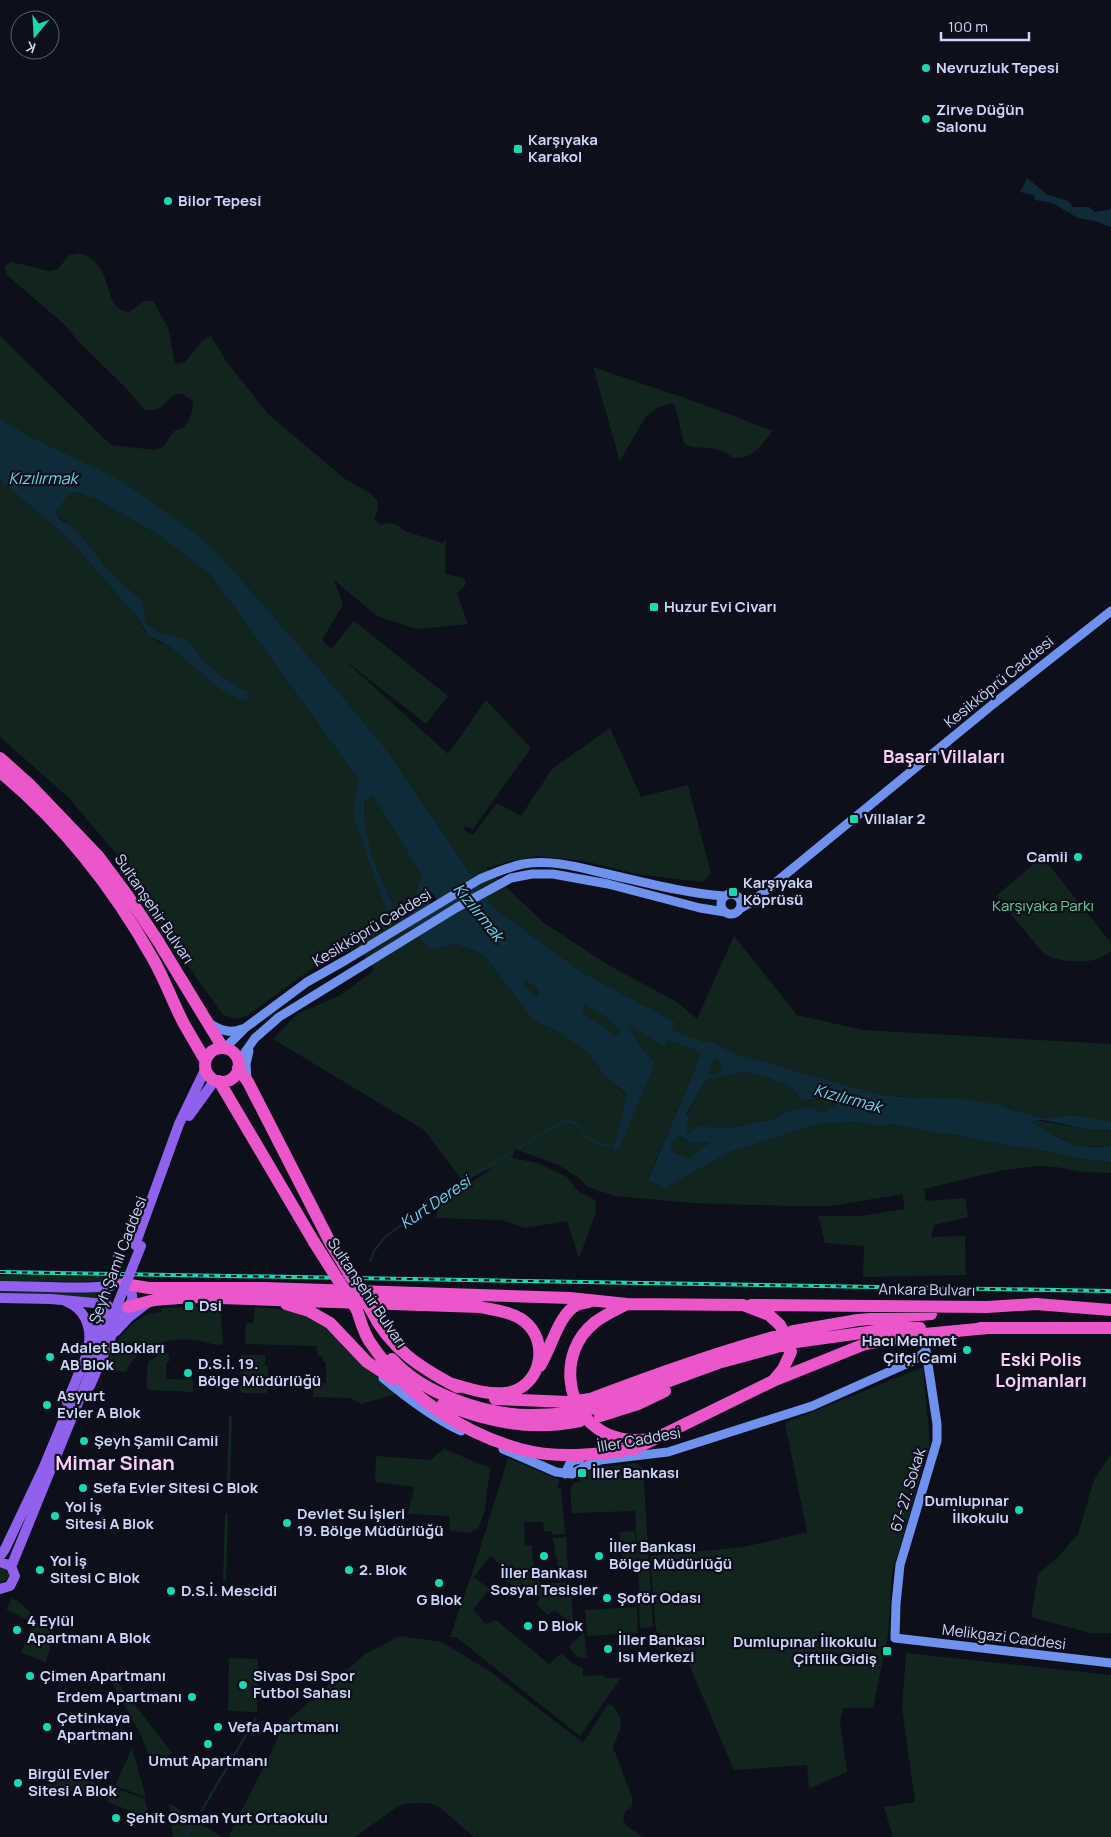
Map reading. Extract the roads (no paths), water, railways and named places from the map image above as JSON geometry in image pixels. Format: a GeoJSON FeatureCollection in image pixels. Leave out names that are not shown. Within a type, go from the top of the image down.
{"type":"FeatureCollection","features":[{"type":"Feature","properties":{"kind":"highway","name":"Sultanşehir Bulvarı"},"geometry":{"type":"LineString","coordinates":[[0,758],[29,784],[99,857],[128,896],[224,1048],[234,1053],[238,1065],[331,1244],[376,1320],[396,1347],[410,1359],[459,1389],[498,1400],[574,1412]]}},
{"type":"Feature","properties":{"kind":"highway","name":"Sultanşehir Bulvarı"},"geometry":{"type":"LineString","coordinates":[[0,772],[23,791],[85,856],[108,888],[153,959],[210,1077],[217,1081],[314,1242],[379,1344],[395,1362],[413,1377],[437,1392],[496,1412],[530,1415],[574,1412],[595,1408],[668,1369],[738,1346],[789,1338]]}},
{"type":"Feature","properties":{"kind":"highway"},"geometry":{"type":"LineString","coordinates":[[205,1065],[211,1051],[224,1048]]}},
{"type":"Feature","properties":{"kind":"highway"},"geometry":{"type":"LineString","coordinates":[[217,1081],[231,1078],[236,1074],[238,1065]]}},
{"type":"Feature","properties":{"kind":"highway"},"geometry":{"type":"LineString","coordinates":[[119,1284],[149,1288],[472,1306],[505,1312],[523,1320],[534,1331],[539,1348],[540,1363],[534,1374]]}},
{"type":"Feature","properties":{"kind":"highway"},"geometry":{"type":"LineString","coordinates":[[125,1309],[154,1300],[192,1296],[264,1293],[309,1311],[330,1323],[367,1362],[393,1379]]}},
{"type":"Feature","properties":{"kind":"highway","name":"Ankara Bulvarı"},"geometry":{"type":"LineString","coordinates":[[264,1293],[570,1298],[627,1304],[987,1307],[1036,1304],[1111,1311]]}},
{"type":"Feature","properties":{"kind":"highway"},"geometry":{"type":"LineString","coordinates":[[449,1383],[492,1394],[507,1393],[520,1389],[543,1361],[558,1327],[567,1314],[576,1305],[594,1301]]}},
{"type":"Feature","properties":{"kind":"highway"},"geometry":{"type":"LineString","coordinates":[[627,1304],[592,1324],[578,1341],[571,1360],[569,1375],[571,1390],[578,1407],[592,1424],[605,1433],[622,1439],[653,1439]]}},
{"type":"Feature","properties":{"kind":"highway"},"geometry":{"type":"LineString","coordinates":[[743,1305],[769,1315],[780,1325],[787,1340],[790,1352],[783,1369],[773,1382]]}},
{"type":"Feature","properties":{"kind":"highway"},"geometry":{"type":"LineString","coordinates":[[357,1310],[370,1344],[398,1376],[418,1395],[438,1410],[483,1436],[521,1449],[582,1455],[634,1449],[773,1382],[865,1344],[914,1335],[988,1328]]}},
{"type":"Feature","properties":{"kind":"highway","name":"Ankara Bulvarı"},"geometry":{"type":"LineString","coordinates":[[789,1338],[858,1320],[916,1314],[1111,1311]]}},
{"type":"Feature","properties":{"kind":"highway"},"geometry":{"type":"LineString","coordinates":[[442,1404],[472,1416],[502,1422],[544,1425],[574,1412],[638,1404],[657,1394],[789,1338],[897,1328],[1111,1328]]}},
{"type":"Feature","properties":{"kind":"main road","name":"Şeyh Şamil Caddesi"},"geometry":{"type":"LineString","coordinates":[[138,1245],[179,1124],[205,1065]]}},
{"type":"Feature","properties":{"kind":"main road","name":"Şeyh Şamil Caddesi"},"geometry":{"type":"LineString","coordinates":[[0,1589],[6,1588],[13,1582],[15,1576],[11,1567],[57,1443],[138,1245],[183,1126],[198,1102],[217,1081]]}},
{"type":"Feature","properties":{"kind":"main road"},"geometry":{"type":"LineString","coordinates":[[57,1443],[58,1425],[106,1305],[104,1293],[109,1286],[119,1284]]}},
{"type":"Feature","properties":{"kind":"main road"},"geometry":{"type":"LineString","coordinates":[[0,1286],[93,1287],[119,1284],[131,1293],[132,1300],[125,1309],[108,1342],[72,1428],[57,1443]]}},
{"type":"Feature","properties":{"kind":"main road"},"geometry":{"type":"LineString","coordinates":[[0,1298],[51,1299],[106,1305],[114,1311],[125,1309]]}},
{"type":"Feature","properties":{"kind":"main road"},"geometry":{"type":"LineString","coordinates":[[51,1299],[70,1304],[80,1310],[88,1324],[89,1347]]}},
{"type":"Feature","properties":{"kind":"main road"},"geometry":{"type":"LineString","coordinates":[[108,1342],[128,1318],[154,1300]]}},
{"type":"Feature","properties":{"kind":"main road","name":"Şeyh Şamil Caddesi"},"geometry":{"type":"LineString","coordinates":[[0,1556],[57,1443]]}},
{"type":"Feature","properties":{"kind":"main road"},"geometry":{"type":"LineString","coordinates":[[0,1562],[6,1563],[11,1567]]}},
{"type":"Feature","properties":{"kind":"street","name":"Kesikköprü Caddesi"},"geometry":{"type":"LineString","coordinates":[[741,908],[753,901],[985,711],[1111,611]]}},
{"type":"Feature","properties":{"kind":"street","name":"Kesikköprü Caddesi"},"geometry":{"type":"LineString","coordinates":[[224,1048],[245,1028],[307,982],[480,879],[502,869],[525,863],[551,863],[697,894],[724,896]]}},
{"type":"Feature","properties":{"kind":"street","name":"Kesikköprü Caddesi"},"geometry":{"type":"LineString","coordinates":[[238,1065],[254,1040],[279,1017],[356,968],[511,878],[532,874],[553,874],[608,884],[725,912]]}},
{"type":"Feature","properties":{"kind":"street"},"geometry":{"type":"LineString","coordinates":[[730,894],[737,896],[741,902],[741,908],[734,914],[725,912],[721,905],[724,896],[730,894]]}},
{"type":"Feature","properties":{"kind":"street"},"geometry":{"type":"LineString","coordinates":[[209,1023],[230,1032],[245,1028]]}},
{"type":"Feature","properties":{"kind":"street"},"geometry":{"type":"LineString","coordinates":[[248,1082],[246,1060],[254,1040]]}},
{"type":"Feature","properties":{"kind":"street","name":"İller Caddesi"},"geometry":{"type":"LineString","coordinates":[[330,1323],[338,1335],[362,1361],[404,1394],[451,1426],[547,1469],[565,1474],[572,1474],[600,1460],[668,1452],[812,1406],[913,1362],[926,1351]]}},
{"type":"Feature","properties":{"kind":"street","name":"67-27. Sokak"},"geometry":{"type":"LineString","coordinates":[[895,1638],[900,1565],[937,1441],[938,1429],[926,1351]]}},
{"type":"Feature","properties":{"kind":"street","name":"Melikgazi Caddesi"},"geometry":{"type":"LineString","coordinates":[[895,1638],[1111,1663]]}},
{"type":"Feature","properties":{"kind":"water"},"geometry":{"type":"Polygon","coordinates":[[[1027,178],[1048,195],[1068,201],[1073,207],[1089,207],[1095,212],[1111,209],[1111,227],[1095,221],[1078,218],[1052,203],[1035,200],[1034,195],[1020,192],[1027,178]]]}},
{"type":"Feature","properties":{"kind":"water","name":"Kızılırmak"},"geometry":{"type":"Polygon","coordinates":[[[0,419],[28,436],[122,481],[196,534],[223,559],[310,658],[385,748],[494,908],[583,973],[675,1022],[664,1046],[628,1025],[641,1048],[655,1063],[621,1144],[612,1154],[627,1094],[605,1077],[590,1054],[562,1034],[533,1020],[483,954],[456,944],[432,950],[385,907],[353,815],[358,779],[211,575],[157,534],[98,500],[75,492],[67,497],[56,512],[57,517],[76,530],[102,564],[142,601],[149,626],[157,631],[186,640],[214,670],[249,692],[249,697],[246,700],[237,698],[220,689],[170,647],[148,635],[139,619],[69,539],[0,480],[0,419]],[[373,795],[364,801],[365,827],[373,859],[394,908],[405,917],[420,907],[416,891],[422,876],[373,795]],[[432,893],[428,894],[427,900],[436,911],[442,906],[432,893]],[[524,980],[523,986],[536,997],[539,993],[535,986],[524,980]],[[585,1004],[583,1014],[605,1027],[614,1037],[620,1031],[607,1018],[585,1004]]]}},
{"type":"Feature","properties":{"kind":"water","name":"Kızılırmak"},"geometry":{"type":"Polygon","coordinates":[[[707,1040],[743,1055],[881,1095],[963,1099],[1001,1105],[1013,1111],[1023,1112],[1043,1119],[1071,1115],[1111,1122],[1111,1129],[1086,1129],[1043,1120],[1031,1121],[1055,1136],[1075,1145],[1084,1147],[1111,1146],[1111,1162],[1083,1159],[891,1124],[881,1127],[859,1122],[817,1124],[730,1152],[665,1188],[648,1180],[707,1040]],[[724,1049],[720,1056],[729,1063],[753,1067],[753,1060],[748,1060],[749,1058],[724,1049]],[[716,1059],[712,1063],[709,1074],[713,1075],[720,1072],[722,1069],[720,1061],[716,1059]],[[747,1072],[707,1079],[686,1114],[689,1118],[687,1125],[688,1134],[699,1126],[717,1128],[736,1127],[772,1120],[791,1110],[812,1108],[822,1113],[834,1107],[837,1103],[818,1098],[804,1101],[790,1087],[747,1072]],[[678,1135],[670,1147],[675,1153],[689,1159],[711,1142],[692,1143],[678,1135]]]}},
{"type":"Feature","properties":{"kind":"waterway","name":"Kızılırmak"},"geometry":{"type":"LineString","coordinates":[[657,1030],[765,1071]]}},
{"type":"Feature","properties":{"kind":"waterway","name":"Kurt Deresi"},"geometry":{"type":"LineString","coordinates":[[519,1148],[564,1121],[577,1125],[586,1136],[595,1142],[604,1145],[615,1145]]}},
{"type":"Feature","properties":{"kind":"waterway","name":"Kurt Deresi"},"geometry":{"type":"LineString","coordinates":[[370,1261],[374,1251],[385,1237],[450,1190],[510,1153]]}},
{"type":"Feature","properties":{"kind":"waterway","name":"Kurt Deresi"},"geometry":{"type":"LineString","coordinates":[[251,1727],[256,1719]]}},
{"type":"Feature","properties":{"kind":"waterway","name":"Kurt Deresi"},"geometry":{"type":"LineString","coordinates":[[202,1810],[246,1735]]}},
{"type":"Feature","properties":{"kind":"waterway","name":"Kurt Deresi"},"geometry":{"type":"LineString","coordinates":[[186,1837],[197,1818]]}},
{"type":"Feature","properties":{"kind":"railway"},"geometry":{"type":"LineString","coordinates":[[0,1272],[1111,1291]]}},
{"type":"Feature","properties":{"kind":"place","name":"Nevruzluk Tepesi"},"geometry":{"type":"Point","coordinates":[926,68]}},
{"type":"Feature","properties":{"kind":"place","name":"Zirve Düğün Salonu"},"geometry":{"type":"Point","coordinates":[926,119]}},
{"type":"Feature","properties":{"kind":"place","name":"Karşıyaka Karakol"},"geometry":{"type":"Point","coordinates":[518,149]}},
{"type":"Feature","properties":{"kind":"place","name":"Bilor Tepesi"},"geometry":{"type":"Point","coordinates":[168,201]}},
{"type":"Feature","properties":{"kind":"place","name":"Huzur Evi Civarı"},"geometry":{"type":"Point","coordinates":[654,607]}},
{"type":"Feature","properties":{"kind":"place","name":"Villalar 2"},"geometry":{"type":"Point","coordinates":[854,819]}},
{"type":"Feature","properties":{"kind":"place","name":"Camii"},"geometry":{"type":"Point","coordinates":[1078,857]}},
{"type":"Feature","properties":{"kind":"place","name":"Karşıyaka Köprüsü"},"geometry":{"type":"Point","coordinates":[733,892]}},
{"type":"Feature","properties":{"kind":"place","name":"Dsi"},"geometry":{"type":"Point","coordinates":[189,1306]}},
{"type":"Feature","properties":{"kind":"place","name":"Hacı Mehmet Çifçi Cami"},"geometry":{"type":"Point","coordinates":[967,1350]}},
{"type":"Feature","properties":{"kind":"place","name":"Adalet Blokları AB Blok"},"geometry":{"type":"Point","coordinates":[50,1357]}},
{"type":"Feature","properties":{"kind":"place","name":"D.S.İ. 19. Bölge Müdürlüğü"},"geometry":{"type":"Point","coordinates":[188,1373]}},
{"type":"Feature","properties":{"kind":"place","name":"Asyurt Evler A Blok"},"geometry":{"type":"Point","coordinates":[47,1405]}},
{"type":"Feature","properties":{"kind":"place","name":"Şeyh Şamil Camii"},"geometry":{"type":"Point","coordinates":[84,1441]}},
{"type":"Feature","properties":{"kind":"place","name":"İller Bankası"},"geometry":{"type":"Point","coordinates":[582,1473]}},
{"type":"Feature","properties":{"kind":"place","name":"Sefa Evler Sitesi C Blok"},"geometry":{"type":"Point","coordinates":[83,1488]}},
{"type":"Feature","properties":{"kind":"place","name":"Dumlupınar İlkokulu"},"geometry":{"type":"Point","coordinates":[1019,1510]}},
{"type":"Feature","properties":{"kind":"place","name":"Yol İş Sitesi A Blok"},"geometry":{"type":"Point","coordinates":[55,1516]}},
{"type":"Feature","properties":{"kind":"place","name":"Devlet Su İşleri 19. Bölge Müdürlüğü"},"geometry":{"type":"Point","coordinates":[287,1523]}},
{"type":"Feature","properties":{"kind":"place","name":"İller Bankası Sosyal Tesisler"},"geometry":{"type":"Point","coordinates":[544,1556]}},
{"type":"Feature","properties":{"kind":"place","name":"İller Bankası Bölge Müdürlüğü"},"geometry":{"type":"Point","coordinates":[599,1556]}},
{"type":"Feature","properties":{"kind":"place","name":"Yol İş Sitesi C Blok"},"geometry":{"type":"Point","coordinates":[40,1570]}},
{"type":"Feature","properties":{"kind":"place","name":"2. Blok"},"geometry":{"type":"Point","coordinates":[349,1570]}},
{"type":"Feature","properties":{"kind":"place","name":"G Blok"},"geometry":{"type":"Point","coordinates":[439,1583]}},
{"type":"Feature","properties":{"kind":"place","name":"D.S.İ. Mescidi"},"geometry":{"type":"Point","coordinates":[171,1591]}},
{"type":"Feature","properties":{"kind":"place","name":"Şoför Odası"},"geometry":{"type":"Point","coordinates":[607,1598]}},
{"type":"Feature","properties":{"kind":"place","name":"D Blok"},"geometry":{"type":"Point","coordinates":[528,1626]}},
{"type":"Feature","properties":{"kind":"place","name":"4 Eylül Apartmanı A Blok"},"geometry":{"type":"Point","coordinates":[17,1630]}},
{"type":"Feature","properties":{"kind":"place","name":"İller Bankası Isı Merkezi"},"geometry":{"type":"Point","coordinates":[608,1649]}},
{"type":"Feature","properties":{"kind":"place","name":"Dumlupınar İlkokulu Çiftlik Gidiş"},"geometry":{"type":"Point","coordinates":[887,1651]}},
{"type":"Feature","properties":{"kind":"place","name":"Çimen Apartmanı"},"geometry":{"type":"Point","coordinates":[30,1676]}},
{"type":"Feature","properties":{"kind":"place","name":"Sivas Dsi Spor Futbol Sahası"},"geometry":{"type":"Point","coordinates":[243,1685]}},
{"type":"Feature","properties":{"kind":"place","name":"Erdem Apartmanı"},"geometry":{"type":"Point","coordinates":[192,1697]}},
{"type":"Feature","properties":{"kind":"place","name":"Çetinkaya Apartmanı"},"geometry":{"type":"Point","coordinates":[47,1727]}},
{"type":"Feature","properties":{"kind":"place","name":"Vefa Apartmanı"},"geometry":{"type":"Point","coordinates":[218,1727]}},
{"type":"Feature","properties":{"kind":"place","name":"Umut Apartmanı"},"geometry":{"type":"Point","coordinates":[208,1744]}},
{"type":"Feature","properties":{"kind":"place","name":"Birgül Evler Sitesi A Blok"},"geometry":{"type":"Point","coordinates":[18,1783]}},
{"type":"Feature","properties":{"kind":"place","name":"Şehit Osman Yurt Ortaokulu"},"geometry":{"type":"Point","coordinates":[116,1818]}},
{"type":"Feature","properties":{"kind":"district","name":"Başarı Villaları"},"geometry":{"type":"Point","coordinates":[944,757]}},
{"type":"Feature","properties":{"kind":"district","name":"Eski Polis Lojmanları"},"geometry":{"type":"Point","coordinates":[1041,1370]}},
{"type":"Feature","properties":{"kind":"district","name":"Mimar Sinan"},"geometry":{"type":"Point","coordinates":[115,1463]}},
{"type":"Feature","properties":{"kind":"park label","name":"Karşıyaka Parkı"},"geometry":{"type":"Point","coordinates":[1043,906]}}]}
